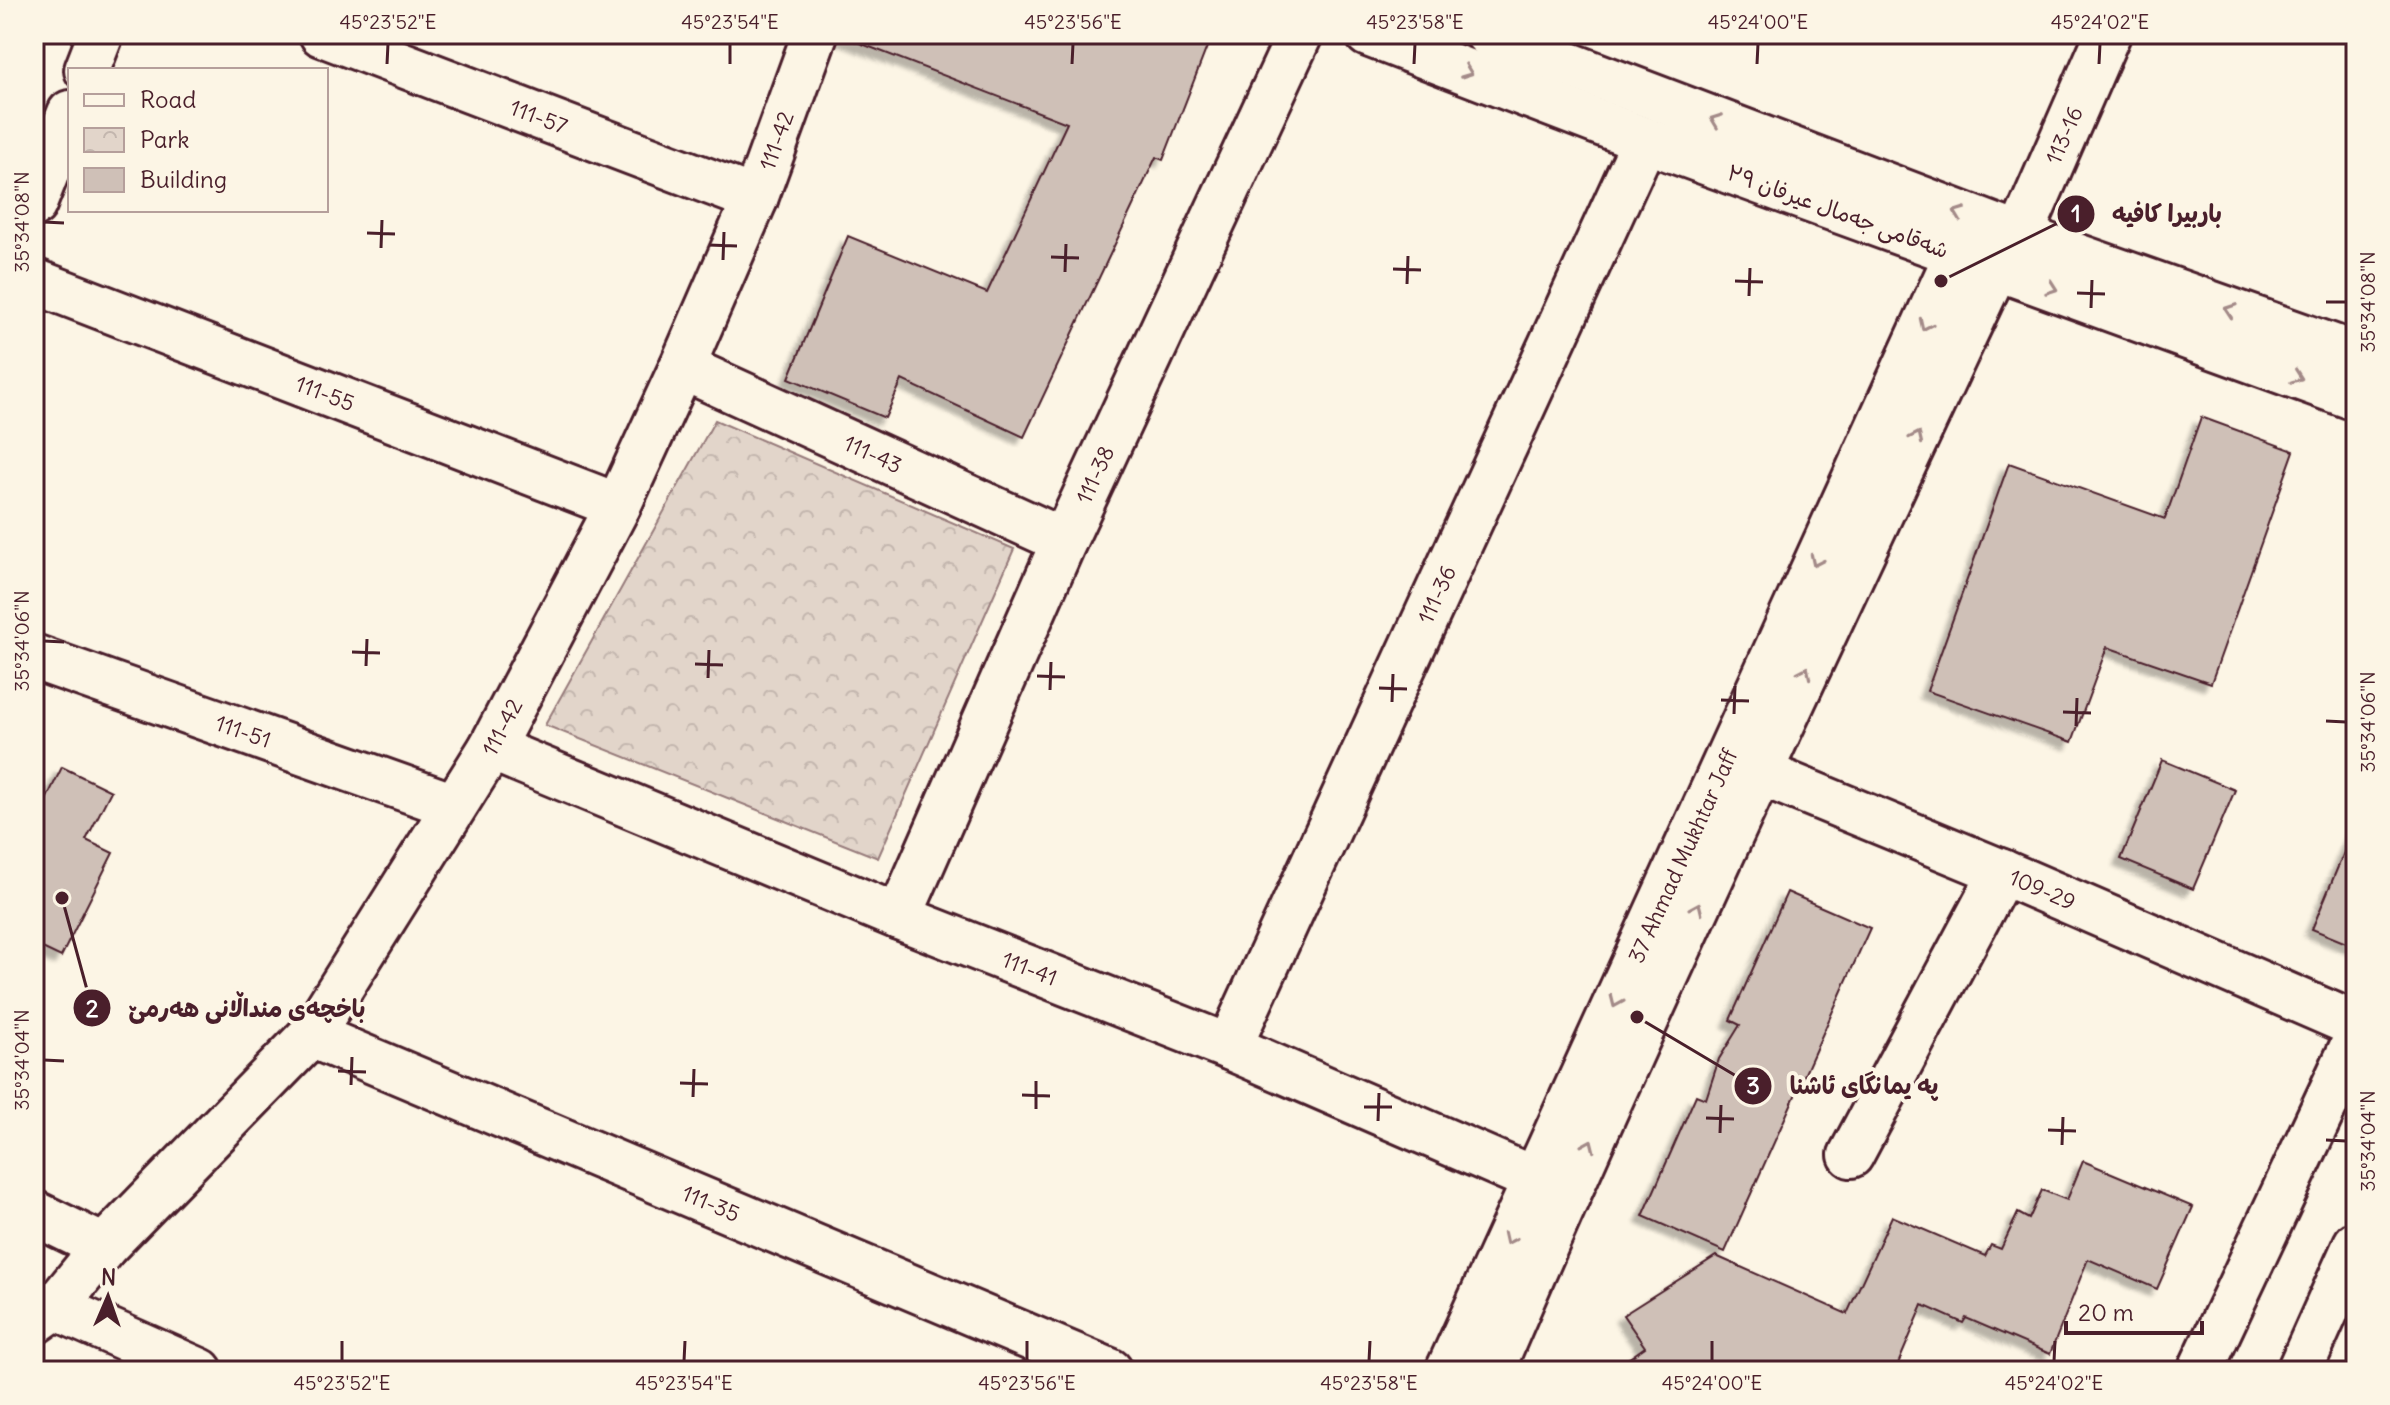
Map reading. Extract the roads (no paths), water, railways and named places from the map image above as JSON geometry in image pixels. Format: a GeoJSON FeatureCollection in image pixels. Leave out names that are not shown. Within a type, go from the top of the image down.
{"type":"FeatureCollection","features":[{"type":"Feature","properties":{"kind":"street"},"geometry":{"type":"LineString","coordinates":[[88,68],[101,34]]}},
{"type":"Feature","properties":{"kind":"street","name":"111-57"},"geometry":{"type":"LineString","coordinates":[[322,34],[755,199]]}},
{"type":"Feature","properties":{"kind":"street","name":"111-42"},"geometry":{"type":"LineString","coordinates":[[44,1314],[104,1247],[311,1035],[491,748],[618,506],[682,367],[755,199],[815,34]]}},
{"type":"Feature","properties":{"kind":"street","name":"111-38"},"geometry":{"type":"LineString","coordinates":[[899,917],[1064,541],[1300,34]]}},
{"type":"Feature","properties":{"kind":"street","name":"شەقامی جەمال عیرفان ٣٩"},"geometry":{"type":"LineString","coordinates":[[1368,34],[1645,140],[1991,253],[2356,355]]}},
{"type":"Feature","properties":{"kind":"street","name":"شەقامی جەمال عیرفان ٣٩"},"geometry":{"type":"LineString","coordinates":[[1488,34],[1991,253],[2356,398]]}},
{"type":"Feature","properties":{"kind":"street","name":"113-16"},"geometry":{"type":"LineString","coordinates":[[1991,253],[2108,34]]}},
{"type":"Feature","properties":{"kind":"street"},"geometry":{"type":"LineString","coordinates":[[34,204],[68,118]]}},
{"type":"Feature","properties":{"kind":"street","name":"111-36"},"geometry":{"type":"LineString","coordinates":[[1229,1047],[1645,140]]}},
{"type":"Feature","properties":{"kind":"street","name":"37 Ahmad Mukhtar Jaff"},"geometry":{"type":"LineString","coordinates":[[1448,1371],[1552,1186],[1742,765],[1991,253]]}},
{"type":"Feature","properties":{"kind":"street","name":"111-55"},"geometry":{"type":"LineString","coordinates":[[34,281],[618,506]]}},
{"type":"Feature","properties":{"kind":"street","name":"111-43"},"geometry":{"type":"LineString","coordinates":[[682,367],[1064,541]]}},
{"type":"Feature","properties":{"kind":"street","name":"111-51"},"geometry":{"type":"LineString","coordinates":[[34,657],[454,806]]}},
{"type":"Feature","properties":{"kind":"street","name":"111-41"},"geometry":{"type":"LineString","coordinates":[[491,748],[899,917],[1229,1047],[1552,1186]]}},
{"type":"Feature","properties":{"kind":"street","name":"109-29"},"geometry":{"type":"LineString","coordinates":[[1742,765],[2002,872],[2356,1025]]}},
{"type":"Feature","properties":{"kind":"street"},"geometry":{"type":"LineString","coordinates":[[1851,1155],[2002,872]]}},
{"type":"Feature","properties":{"kind":"street","name":"111-35"},"geometry":{"type":"LineString","coordinates":[[311,1035],[1103,1370]]}},
{"type":"Feature","properties":{"kind":"street"},"geometry":{"type":"LineString","coordinates":[[2200,1371],[2356,1039]]}},
{"type":"Feature","properties":{"kind":"street","name":"37 Ahmad Mukhtar Jaff"},"geometry":{"type":"LineString","coordinates":[[1491,1371],[1552,1186]]}},
{"type":"Feature","properties":{"kind":"street"},"geometry":{"type":"LineString","coordinates":[[34,1213],[104,1247]]}},
{"type":"Feature","properties":{"kind":"street"},"geometry":{"type":"LineString","coordinates":[[2299,1371],[2356,1244]]}},
{"type":"Feature","properties":{"kind":"street"},"geometry":{"type":"LineString","coordinates":[[44,1314],[200,1371]]}},
{"type":"Feature","properties":{"kind":"place","name":"باربيرا كافيه"},"geometry":{"type":"Point","coordinates":[1941,281]}},
{"type":"Feature","properties":{"kind":"place","name":"باخچەی منداڵانی هەرمێ"},"geometry":{"type":"Point","coordinates":[62,898]}},
{"type":"Feature","properties":{"kind":"place","name":"په یمانگای ئاشنا"},"geometry":{"type":"Point","coordinates":[1637,1017]}}]}
